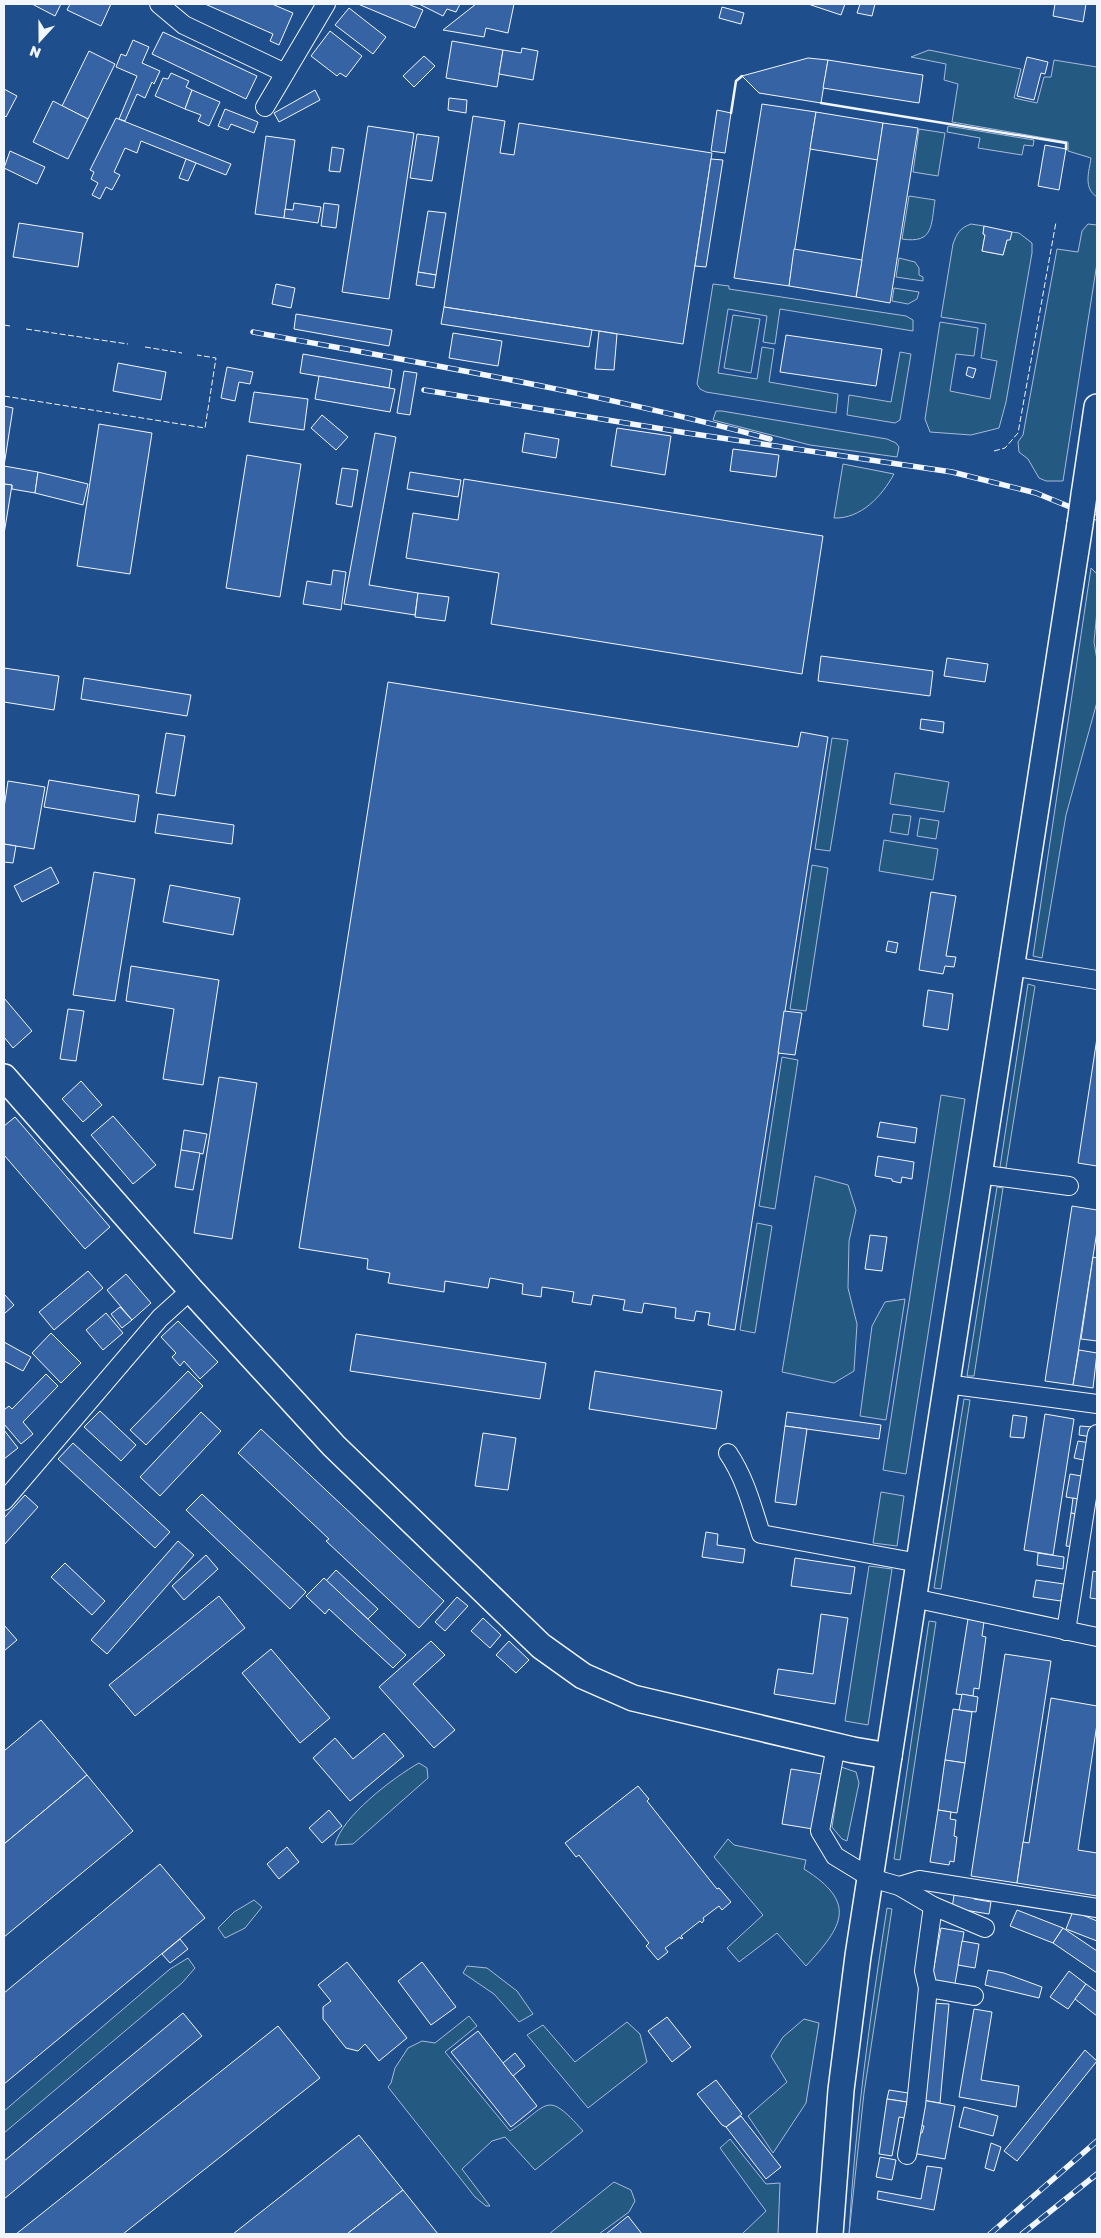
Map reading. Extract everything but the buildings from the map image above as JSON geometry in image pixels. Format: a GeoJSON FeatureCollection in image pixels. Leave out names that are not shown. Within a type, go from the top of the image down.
{"type":"FeatureCollection","features":[{"type":"Feature","properties":{"kind":"main road"},"geometry":{"type":"LineString","coordinates":[[830,2234],[841,2090],[858,1956],[1097,407]]}},
{"type":"Feature","properties":{"kind":"main road"},"geometry":{"type":"LineString","coordinates":[[4,1077],[191,1290],[334,1446],[541,1646],[584,1676],[633,1698],[836,1746],[889,1756]]}},
{"type":"Feature","properties":{"kind":"street"},"geometry":{"type":"LineString","coordinates":[[158,4],[184,24],[285,72]]}},
{"type":"Feature","properties":{"kind":"street"},"geometry":{"type":"LineString","coordinates":[[265,107],[326,4]]}},
{"type":"Feature","properties":{"kind":"street"},"geometry":{"type":"LineString","coordinates":[[1010,966],[1097,980]]}},
{"type":"Feature","properties":{"kind":"street"},"geometry":{"type":"LineString","coordinates":[[978,1174],[1069,1186]]}},
{"type":"Feature","properties":{"kind":"street"},"geometry":{"type":"LineString","coordinates":[[4,1502],[160,1318],[191,1290]]}},
{"type":"Feature","properties":{"kind":"street"},"geometry":{"type":"LineString","coordinates":[[946,1384],[1097,1404]]}},
{"type":"Feature","properties":{"kind":"street"},"geometry":{"type":"LineString","coordinates":[[1066,1631],[1097,1434]]}},
{"type":"Feature","properties":{"kind":"street"},"geometry":{"type":"LineString","coordinates":[[728,1453],[738,1468],[761,1534],[919,1563]]}},
{"type":"Feature","properties":{"kind":"street"},"geometry":{"type":"LineString","coordinates":[[913,1598],[1097,1637]]}},
{"type":"Feature","properties":{"kind":"street"},"geometry":{"type":"LineString","coordinates":[[836,1746],[820,1831],[835,1856],[871,1878],[899,1886],[933,1906],[985,1928]]}},
{"type":"Feature","properties":{"kind":"street"},"geometry":{"type":"LineString","coordinates":[[899,1886],[919,1880],[1097,1908]]}},
{"type":"Feature","properties":{"kind":"street"},"geometry":{"type":"LineString","coordinates":[[907,2155],[916,2105],[928,1988],[924,1971],[933,1906]]}},
{"type":"Feature","properties":{"kind":"street"},"geometry":{"type":"LineString","coordinates":[[928,1988],[974,1996]]}},
{"type":"Feature","properties":{"kind":"shaded area"},"geometry":{"type":"Polygon","coordinates":[[[929,50],[1021,69],[1014,98],[1037,103],[1044,77],[1051,77],[1054,60],[1097,67],[1097,197],[1088,184],[1091,158],[1068,151],[1068,142],[952,122],[958,84],[944,80],[946,64],[911,57],[929,50]]]}},
{"type":"Feature","properties":{"kind":"shaded area"},"geometry":{"type":"Polygon","coordinates":[[[948,126],[1034,140],[1033,146],[1024,145],[1022,155],[978,148],[980,138],[947,132],[948,126]]]}},
{"type":"Feature","properties":{"kind":"shaded area"},"geometry":{"type":"Polygon","coordinates":[[[919,129],[945,133],[938,176],[913,172],[919,129]]]}},
{"type":"Feature","properties":{"kind":"shaded area"},"geometry":{"type":"Polygon","coordinates":[[[909,196],[935,200],[929,231],[920,239],[902,239],[909,196]]]}},
{"type":"Feature","properties":{"kind":"shaded area"},"geometry":{"type":"Polygon","coordinates":[[[971,224],[984,226],[983,234],[985,235],[982,251],[1003,255],[1007,240],[1012,232],[1019,233],[1032,243],[1032,253],[1006,402],[999,428],[971,435],[930,432],[925,419],[940,322],[978,328],[974,356],[956,354],[950,391],[990,399],[997,361],[981,358],[986,324],[941,317],[953,244],[959,231],[971,224]]]}},
{"type":"Feature","properties":{"kind":"shaded area"},"geometry":{"type":"Polygon","coordinates":[[[1088,224],[1097,225],[1097,263],[1063,481],[1046,481],[1039,478],[1028,459],[1019,452],[1018,442],[1023,435],[1057,249],[1078,252],[1082,231],[1088,224]]]}},
{"type":"Feature","properties":{"kind":"shaded area"},"geometry":{"type":"Polygon","coordinates":[[[899,258],[915,262],[919,268],[919,275],[923,277],[923,281],[896,277],[899,258]]]}},
{"type":"Feature","properties":{"kind":"shaded area"},"geometry":{"type":"Polygon","coordinates":[[[713,284],[729,286],[729,289],[906,316],[913,320],[913,331],[780,309],[775,344],[763,342],[767,316],[728,309],[718,373],[757,379],[762,347],[774,349],[769,382],[838,394],[836,413],[706,392],[700,389],[697,384],[713,284]]]}},
{"type":"Feature","properties":{"kind":"shaded area"},"geometry":{"type":"Polygon","coordinates":[[[894,288],[919,292],[917,299],[908,304],[892,301],[894,288]]]}},
{"type":"Feature","properties":{"kind":"shaded area"},"geometry":{"type":"Polygon","coordinates":[[[733,315],[760,319],[751,373],[724,368],[733,315]]]}},
{"type":"Feature","properties":{"kind":"shaded area"},"geometry":{"type":"Polygon","coordinates":[[[900,352],[911,354],[900,420],[895,423],[847,415],[849,395],[891,402],[900,352]]]}},
{"type":"Feature","properties":{"kind":"shaded area"},"geometry":{"type":"Polygon","coordinates":[[[716,411],[887,439],[896,443],[899,447],[897,457],[810,445],[713,420],[716,411]]]}},
{"type":"Feature","properties":{"kind":"shaded area"},"geometry":{"type":"Polygon","coordinates":[[[843,464],[894,474],[870,505],[853,515],[834,518],[843,464]]]}},
{"type":"Feature","properties":{"kind":"shaded area"},"geometry":{"type":"Polygon","coordinates":[[[1091,568],[1097,574],[1097,611],[1094,642],[1097,660],[1097,702],[1066,815],[1042,958],[1033,956],[1091,568]]]}},
{"type":"Feature","properties":{"kind":"shaded area"},"geometry":{"type":"Polygon","coordinates":[[[832,738],[848,740],[830,851],[815,849],[832,738]]]}},
{"type":"Feature","properties":{"kind":"shaded area"},"geometry":{"type":"Polygon","coordinates":[[[895,773],[949,782],[944,812],[890,804],[895,773]]]}},
{"type":"Feature","properties":{"kind":"shaded area"},"geometry":{"type":"Polygon","coordinates":[[[893,814],[911,816],[908,835],[890,832],[893,814]]]}},
{"type":"Feature","properties":{"kind":"shaded area"},"geometry":{"type":"Polygon","coordinates":[[[920,818],[939,821],[936,839],[917,836],[920,818]]]}},
{"type":"Feature","properties":{"kind":"shaded area"},"geometry":{"type":"Polygon","coordinates":[[[884,840],[938,849],[933,880],[879,871],[884,840]]]}},
{"type":"Feature","properties":{"kind":"shaded area"},"geometry":{"type":"Polygon","coordinates":[[[812,865],[828,868],[806,1011],[790,1009],[812,865]]]}},
{"type":"Feature","properties":{"kind":"shaded area"},"geometry":{"type":"Polygon","coordinates":[[[1028,984],[1035,986],[1006,1168],[1000,1167],[1028,984]]]}},
{"type":"Feature","properties":{"kind":"shaded area"},"geometry":{"type":"Polygon","coordinates":[[[782,1057],[798,1060],[775,1209],[759,1206],[782,1057]]]}},
{"type":"Feature","properties":{"kind":"shaded area"},"geometry":{"type":"Polygon","coordinates":[[[941,1095],[965,1099],[906,1474],[883,1470],[941,1095]]]}},
{"type":"Feature","properties":{"kind":"shaded area"},"geometry":{"type":"Polygon","coordinates":[[[815,1176],[848,1185],[856,1210],[849,1241],[848,1288],[857,1324],[854,1371],[834,1383],[782,1372],[815,1176]]]}},
{"type":"Feature","properties":{"kind":"shaded area"},"geometry":{"type":"Polygon","coordinates":[[[997,1187],[1003,1188],[974,1376],[967,1376],[997,1187]]]}},
{"type":"Feature","properties":{"kind":"shaded area"},"geometry":{"type":"Polygon","coordinates":[[[757,1223],[772,1226],[755,1333],[740,1330],[757,1223]]]}},
{"type":"Feature","properties":{"kind":"shaded area"},"geometry":{"type":"Polygon","coordinates":[[[905,1299],[886,1420],[860,1416],[872,1326],[885,1302],[905,1299]]]}},
{"type":"Feature","properties":{"kind":"shaded area"},"geometry":{"type":"Polygon","coordinates":[[[964,1399],[970,1400],[941,1589],[934,1588],[964,1399]]]}},
{"type":"Feature","properties":{"kind":"shaded area"},"geometry":{"type":"Polygon","coordinates":[[[881,1492],[904,1496],[897,1546],[873,1543],[881,1492]]]}},
{"type":"Feature","properties":{"kind":"shaded area"},"geometry":{"type":"Polygon","coordinates":[[[869,1566],[892,1569],[868,1725],[845,1721],[869,1566]]]}},
{"type":"Feature","properties":{"kind":"shaded area"},"geometry":{"type":"Polygon","coordinates":[[[929,1621],[936,1622],[900,1860],[894,1859],[929,1621]]]}},
{"type":"Feature","properties":{"kind":"shaded area"},"geometry":{"type":"Polygon","coordinates":[[[419,1763],[427,1768],[428,1778],[353,1844],[335,1845],[339,1834],[358,1810],[383,1788],[419,1763]]]}},
{"type":"Feature","properties":{"kind":"shaded area"},"geometry":{"type":"Polygon","coordinates":[[[841,1767],[856,1772],[859,1783],[847,1841],[842,1839],[832,1827],[841,1767]]]}},
{"type":"Feature","properties":{"kind":"shaded area"},"geometry":{"type":"Polygon","coordinates":[[[728,1839],[734,1845],[806,1860],[804,1869],[821,1881],[832,1893],[838,1904],[839,1915],[836,1927],[819,1952],[806,1966],[777,1933],[739,1962],[727,1948],[763,1915],[714,1857],[728,1839]]]}},
{"type":"Feature","properties":{"kind":"shaded area"},"geometry":{"type":"Polygon","coordinates":[[[254,1900],[262,1907],[245,1928],[225,1938],[218,1928],[234,1912],[254,1900]]]}},
{"type":"Feature","properties":{"kind":"shaded area"},"geometry":{"type":"Polygon","coordinates":[[[887,1908],[892,1909],[864,2093],[849,2234],[855,2152],[864,2071],[887,1908]]]}},
{"type":"Feature","properties":{"kind":"shaded area"},"geometry":{"type":"Polygon","coordinates":[[[188,1958],[195,1968],[182,1983],[4,2133],[4,2111],[170,1969],[188,1958]]]}},
{"type":"Feature","properties":{"kind":"shaded area"},"geometry":{"type":"Polygon","coordinates":[[[467,1966],[487,1968],[517,1991],[533,2014],[519,2022],[494,1994],[463,1973],[467,1966]]]}},
{"type":"Feature","properties":{"kind":"shaded area"},"geometry":{"type":"Polygon","coordinates":[[[469,2016],[477,2026],[445,2052],[510,2131],[540,2109],[553,2106],[561,2109],[583,2131],[535,2170],[505,2137],[492,2141],[462,2169],[490,2206],[486,2206],[475,2197],[388,2087],[395,2068],[408,2048],[422,2041],[435,2043],[469,2016]]]}},
{"type":"Feature","properties":{"kind":"shaded area"},"geometry":{"type":"Polygon","coordinates":[[[804,2019],[819,2023],[806,2103],[773,2153],[748,2116],[787,2082],[771,2056],[783,2037],[804,2019]]]}},
{"type":"Feature","properties":{"kind":"shaded area"},"geometry":{"type":"Polygon","coordinates":[[[627,2022],[640,2034],[647,2062],[588,2108],[527,2035],[543,2025],[575,2062],[627,2022]]]}},
{"type":"Feature","properties":{"kind":"shaded area"},"geometry":{"type":"Polygon","coordinates":[[[730,2139],[766,2184],[780,2183],[778,2234],[742,2234],[766,2211],[720,2148],[730,2139]]]}},
{"type":"Feature","properties":{"kind":"shaded area"},"geometry":{"type":"Polygon","coordinates":[[[614,2182],[631,2190],[635,2201],[629,2212],[599,2234],[549,2234],[614,2182]]]}},
{"type":"Feature","properties":{"kind":"railway"},"geometry":{"type":"LineString","coordinates":[[253,332],[577,393],[770,439]]}},
{"type":"Feature","properties":{"kind":"railway"},"geometry":{"type":"LineString","coordinates":[[424,390],[687,433],[952,472],[1036,493],[1097,518]]}},
{"type":"Feature","properties":{"kind":"railway"},"geometry":{"type":"LineString","coordinates":[[990,2234],[1097,2141]]}},
{"type":"Feature","properties":{"kind":"railway"},"geometry":{"type":"LineString","coordinates":[[1022,2234],[1097,2174]]}},
{"type":"Feature","properties":{"kind":"fence"},"geometry":{"type":"LineString","coordinates":[[994,451],[1005,448],[1018,433],[1056,222]]}},
{"type":"Feature","properties":{"kind":"fence"},"geometry":{"type":"LineString","coordinates":[[4,325],[10,326]]}},
{"type":"Feature","properties":{"kind":"fence"},"geometry":{"type":"LineString","coordinates":[[26,329],[128,344]]}},
{"type":"Feature","properties":{"kind":"fence"},"geometry":{"type":"LineString","coordinates":[[145,347],[182,353]]}},
{"type":"Feature","properties":{"kind":"fence"},"geometry":{"type":"LineString","coordinates":[[4,396],[205,428],[216,358],[197,355]]}},
{"type":"Feature","properties":{"kind":"wall"},"geometry":{"type":"LineString","coordinates":[[731,113],[736,81],[742,76]]}},
{"type":"Feature","properties":{"kind":"wall"},"geometry":{"type":"LineString","coordinates":[[821,103],[1066,143],[1066,149]]}}]}
